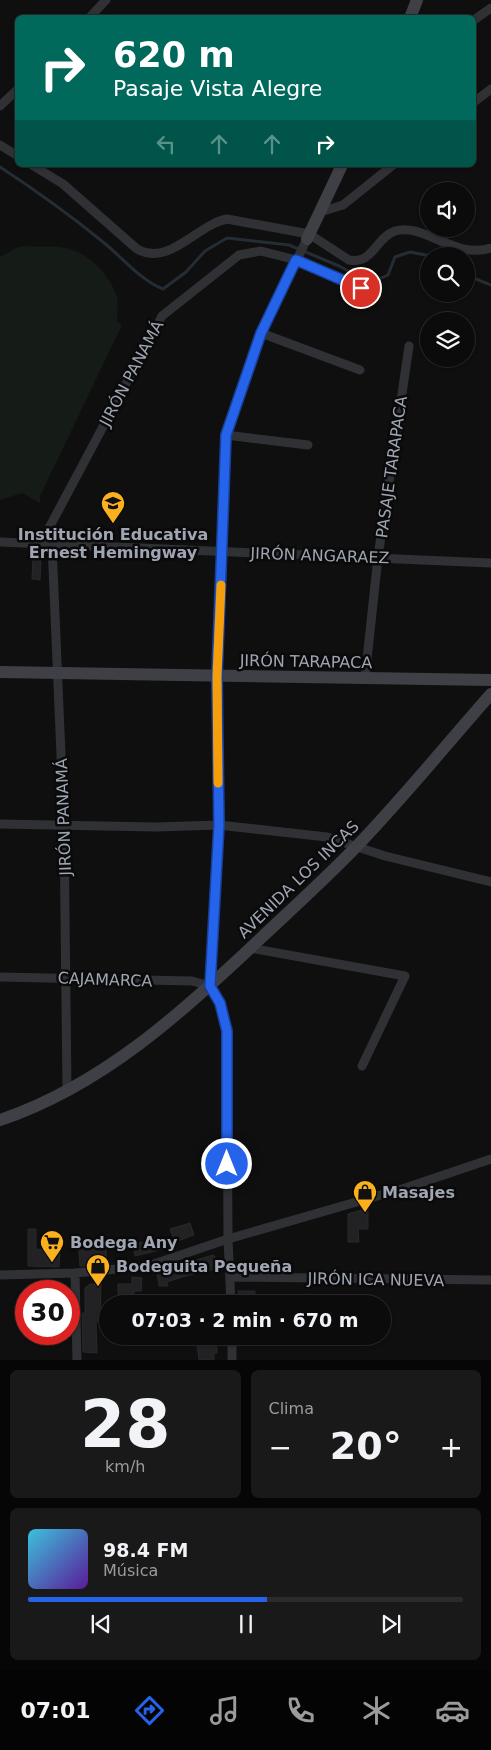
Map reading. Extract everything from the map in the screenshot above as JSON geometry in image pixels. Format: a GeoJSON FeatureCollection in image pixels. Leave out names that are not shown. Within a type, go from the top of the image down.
{"type":"FeatureCollection","features":[{"type":"Feature","properties":{"kind":"street"},"geometry":{"type":"LineString","coordinates":[[92,15],[106,0]]}},
{"type":"Feature","properties":{"kind":"street"},"geometry":{"type":"LineString","coordinates":[[411,15],[417,0]]}},
{"type":"Feature","properties":{"kind":"street"},"geometry":{"type":"LineString","coordinates":[[476,19],[491,8]]}},
{"type":"Feature","properties":{"kind":"street"},"geometry":{"type":"LineString","coordinates":[[476,100],[491,89]]}},
{"type":"Feature","properties":{"kind":"street"},"geometry":{"type":"LineString","coordinates":[[0,106],[15,91]]}},
{"type":"Feature","properties":{"kind":"street"},"geometry":{"type":"LineString","coordinates":[[0,145],[15,154]]}},
{"type":"Feature","properties":{"kind":"street"},"geometry":{"type":"LineString","coordinates":[[35,167],[63,184],[137,249],[146,254],[162,254],[213,221],[227,219],[308,236],[354,261],[368,257],[385,237],[400,230],[413,231],[473,252],[491,248]]}},
{"type":"Feature","properties":{"kind":"street"},"geometry":{"type":"LineString","coordinates":[[231,1295],[228,1239],[227,1031],[220,1003],[210,986],[219,825],[217,676],[226,435],[261,333],[341,167]]}},
{"type":"Feature","properties":{"kind":"street"},"geometry":{"type":"LineString","coordinates":[[320,212],[343,205],[390,167]]}},
{"type":"Feature","properties":{"kind":"street","name":"JIRÓN PANAMÁ"},"geometry":{"type":"LineString","coordinates":[[41,543],[162,316],[239,255],[261,251],[297,259],[377,294]]}},
{"type":"Feature","properties":{"kind":"street"},"geometry":{"type":"LineString","coordinates":[[261,333],[360,370]]}},
{"type":"Feature","properties":{"kind":"street","name":"PASAJE TARAPACA"},"geometry":{"type":"LineString","coordinates":[[364,678],[378,557],[409,346]]}},
{"type":"Feature","properties":{"kind":"street"},"geometry":{"type":"LineString","coordinates":[[226,435],[308,445]]}},
{"type":"Feature","properties":{"kind":"street","name":"JIRÓN ANGARAEZ"},"geometry":{"type":"LineString","coordinates":[[0,542],[491,563]]}},
{"type":"Feature","properties":{"kind":"street","name":"JIRÓN PANAMÁ"},"geometry":{"type":"LineString","coordinates":[[52,544],[64,825],[67,1091]]}},
{"type":"Feature","properties":{"kind":"street","name":"JIRÓN TARAPACA"},"geometry":{"type":"LineString","coordinates":[[0,672],[491,680]]}},
{"type":"Feature","properties":{"kind":"street","name":"AVENIDA LOS INCAS"},"geometry":{"type":"LineString","coordinates":[[0,1120],[67,1091],[110,1066],[210,986],[356,847],[491,694]]}},
{"type":"Feature","properties":{"kind":"street"},"geometry":{"type":"LineString","coordinates":[[0,824],[219,825],[327,837],[385,856],[491,882]]}},
{"type":"Feature","properties":{"kind":"street"},"geometry":{"type":"LineString","coordinates":[[250,948],[405,976],[362,1066]]}},
{"type":"Feature","properties":{"kind":"street","name":"CAJAMARCA"},"geometry":{"type":"LineString","coordinates":[[0,977],[192,981],[210,986]]}},
{"type":"Feature","properties":{"kind":"street"},"geometry":{"type":"LineString","coordinates":[[0,1275],[74,1274],[148,1266],[228,1239],[404,1188],[491,1159]]}},
{"type":"Feature","properties":{"kind":"street"},"geometry":{"type":"LineString","coordinates":[[74,1274],[77,1360]]}},
{"type":"Feature","properties":{"kind":"street","name":"JIRÓN ICA NUEVA"},"geometry":{"type":"LineString","coordinates":[[231,1276],[491,1280]]}},
{"type":"Feature","properties":{"kind":"street"},"geometry":{"type":"LineString","coordinates":[[232,1345],[232,1360]]}},
{"type":"Feature","properties":{"kind":"shaded area"},"geometry":{"type":"Polygon","coordinates":[[[18,247],[69,249],[78,252],[94,263],[112,285],[118,304],[117,321],[122,325],[40,496],[40,503],[22,493],[0,500],[0,257],[18,247]]]}},
{"type":"Feature","properties":{"kind":"building"},"geometry":{"type":"Polygon","coordinates":[[[33,555],[41,558],[40,580],[32,579],[33,555]]]}},
{"type":"Feature","properties":{"kind":"building"},"geometry":{"type":"Polygon","coordinates":[[[368,1208],[368,1229],[358,1229],[359,1242],[348,1242],[348,1214],[368,1208]]]}},
{"type":"Feature","properties":{"kind":"building"},"geometry":{"type":"Polygon","coordinates":[[[190,1223],[194,1235],[175,1242],[170,1229],[190,1223]]]}},
{"type":"Feature","properties":{"kind":"building"},"geometry":{"type":"Polygon","coordinates":[[[28,1229],[36,1229],[36,1249],[60,1251],[59,1267],[28,1266],[28,1229]]]}},
{"type":"Feature","properties":{"kind":"building"},"geometry":{"type":"Polygon","coordinates":[[[105,1238],[107,1264],[80,1266],[78,1240],[105,1238]]]}},
{"type":"Feature","properties":{"kind":"building"},"geometry":{"type":"Polygon","coordinates":[[[162,1240],[164,1249],[135,1256],[133,1243],[145,1242],[145,1244],[162,1240]]]}},
{"type":"Feature","properties":{"kind":"building"},"geometry":{"type":"Polygon","coordinates":[[[213,1255],[219,1260],[220,1268],[167,1282],[168,1286],[159,1286],[157,1272],[213,1255]]]}},
{"type":"Feature","properties":{"kind":"building"},"geometry":{"type":"Polygon","coordinates":[[[132,1277],[142,1278],[141,1291],[134,1291],[134,1295],[118,1295],[118,1284],[132,1284],[132,1277]]]}},
{"type":"Feature","properties":{"kind":"building"},"geometry":{"type":"Polygon","coordinates":[[[90,1284],[101,1284],[99,1322],[96,1322],[97,1353],[83,1352],[82,1313],[85,1313],[85,1288],[90,1284]]]}},
{"type":"Feature","properties":{"kind":"building"},"geometry":{"type":"Polygon","coordinates":[[[238,1291],[255,1291],[255,1295],[238,1295],[238,1291]]]}},
{"type":"Feature","properties":{"kind":"building"},"geometry":{"type":"Polygon","coordinates":[[[197,1345],[217,1345],[217,1353],[214,1353],[214,1360],[199,1360],[197,1345]]]}},
{"type":"Feature","properties":{"kind":"waterway"},"geometry":{"type":"LineString","coordinates":[[0,167],[65,212],[139,274],[163,289],[186,272],[205,251],[227,238],[289,245],[339,266],[370,283],[388,275],[395,257],[410,252],[420,254]]}},
{"type":"Feature","properties":{"kind":"waterway"},"geometry":{"type":"LineString","coordinates":[[475,279],[491,285]]}},
{"type":"Feature","properties":{"kind":"slow traffic"},"geometry":{"type":"LineString","coordinates":[[218,783],[216,748],[217,676],[221,585]]}},
{"type":"Feature","properties":{"kind":"place","name":"Institución Educativa Ernest Hemingway"},"geometry":{"type":"Point","coordinates":[113,524]}},
{"type":"Feature","properties":{"kind":"place","name":"Masajes"},"geometry":{"type":"Point","coordinates":[365,1213]}},
{"type":"Feature","properties":{"kind":"place","name":"Bodega Any"},"geometry":{"type":"Point","coordinates":[52,1263]}},
{"type":"Feature","properties":{"kind":"place","name":"Bodeguita Pequeña"},"geometry":{"type":"Point","coordinates":[98,1287]}},
{"type":"Feature","properties":{"kind":"route"},"geometry":{"type":"LineString","coordinates":[[227,1164],[227,1031],[220,1003],[210,986],[219,825],[216,748],[217,676],[226,435],[232,412],[261,333],[296,260],[361,288]]}}]}
